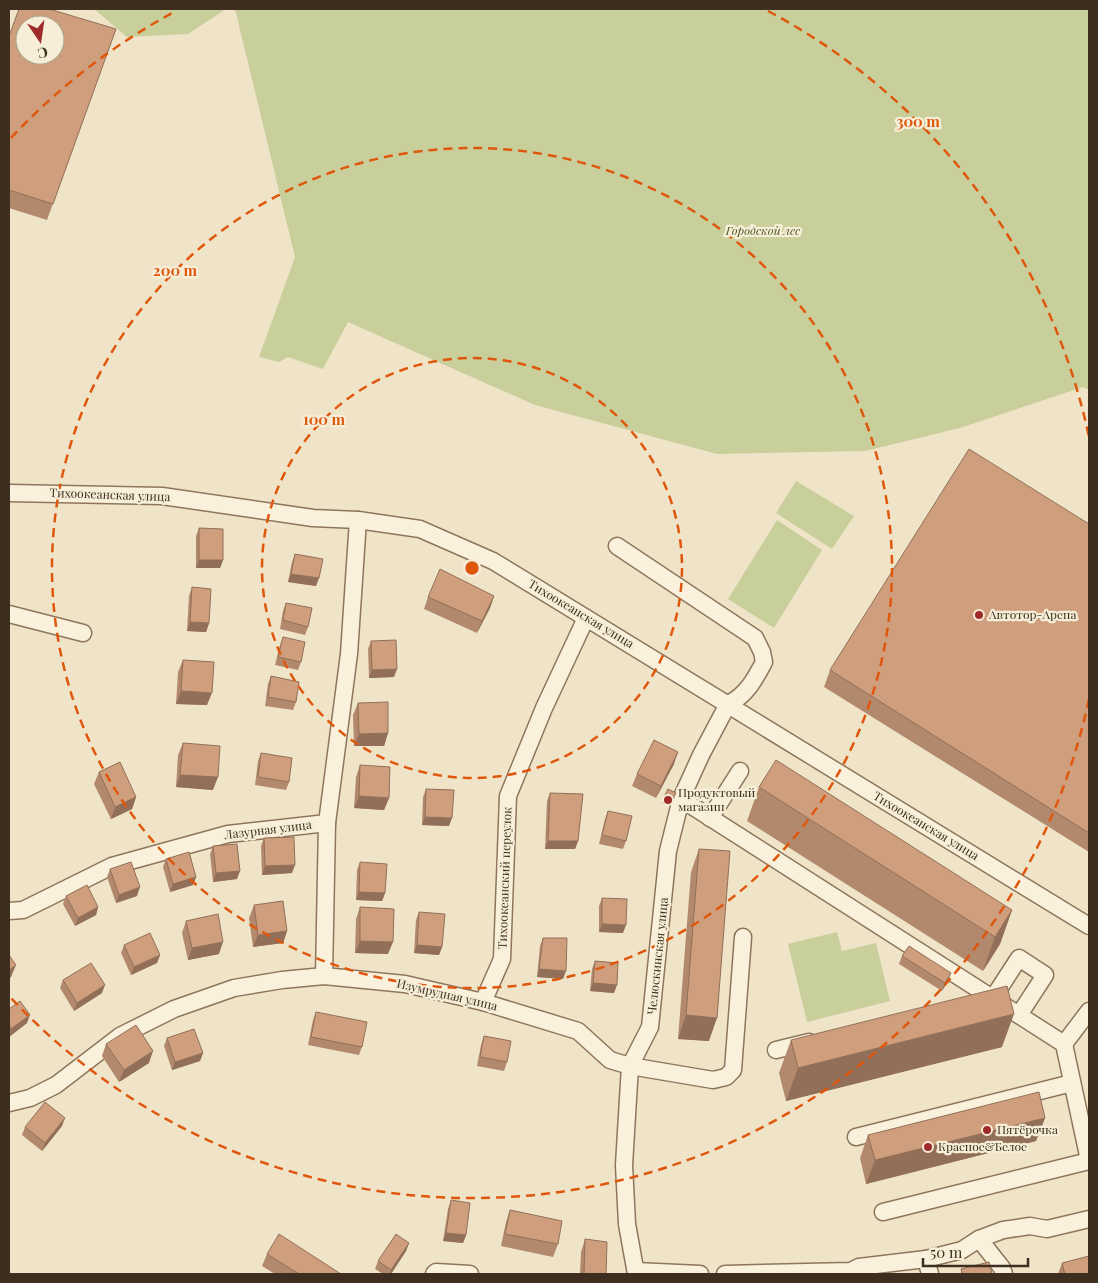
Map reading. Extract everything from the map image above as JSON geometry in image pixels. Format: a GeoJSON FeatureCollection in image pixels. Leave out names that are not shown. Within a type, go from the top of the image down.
{"type":"FeatureCollection","features":[{"type":"Feature","properties":{"kind":"street","name":"Тихоокеанская улица"},"geometry":{"type":"LineString","coordinates":[[9,492],[162,496],[314,518],[358,520],[429,533],[492,560],[1089,926]]}},
{"type":"Feature","properties":{"kind":"street","name":"Лазурная улица"},"geometry":{"type":"LineString","coordinates":[[9,911],[23,910],[112,866],[130,861],[228,834],[327,823],[349,654],[358,520]]}},
{"type":"Feature","properties":{"kind":"street"},"geometry":{"type":"LineString","coordinates":[[618,546],[755,638],[762,652],[764,662],[752,683],[738,700],[728,704]]}},
{"type":"Feature","properties":{"kind":"street"},"geometry":{"type":"LineString","coordinates":[[9,614],[83,633]]}},
{"type":"Feature","properties":{"kind":"street","name":"Тихоокеанский переулок"},"geometry":{"type":"LineString","coordinates":[[483,1002],[502,959],[508,796],[544,708],[586,618]]}},
{"type":"Feature","properties":{"kind":"street","name":"Челюскинская улица"},"geometry":{"type":"LineString","coordinates":[[636,1273],[627,1224],[624,1165],[630,1066],[650,1026],[668,851],[681,799],[701,755],[728,704]]}},
{"type":"Feature","properties":{"kind":"street"},"geometry":{"type":"LineString","coordinates":[[710,818],[740,771]]}},
{"type":"Feature","properties":{"kind":"street"},"geometry":{"type":"LineString","coordinates":[[681,799],[1064,1044],[1089,1160],[883,1212]]}},
{"type":"Feature","properties":{"kind":"street"},"geometry":{"type":"LineString","coordinates":[[324,976],[327,823]]}},
{"type":"Feature","properties":{"kind":"street","name":"Изумрудная улица"},"geometry":{"type":"LineString","coordinates":[[9,1103],[30,1098],[56,1085],[120,1036],[174,1009],[234,988],[282,980],[324,976],[404,984],[483,1002],[578,1031],[610,1060],[630,1066],[713,1080],[726,1077],[733,1070],[743,937]]}},
{"type":"Feature","properties":{"kind":"street"},"geometry":{"type":"LineString","coordinates":[[972,1001],[992,997],[1019,958],[1045,975],[1019,1015]]}},
{"type":"Feature","properties":{"kind":"street"},"geometry":{"type":"LineString","coordinates":[[1064,1044],[1089,1012]]}},
{"type":"Feature","properties":{"kind":"street"},"geometry":{"type":"LineString","coordinates":[[776,1050],[822,1039]]}},
{"type":"Feature","properties":{"kind":"street"},"geometry":{"type":"LineString","coordinates":[[856,1137],[1072,1083]]}},
{"type":"Feature","properties":{"kind":"street"},"geometry":{"type":"LineString","coordinates":[[725,1274],[851,1271],[859,1266],[928,1267],[979,1239],[1003,1230],[1030,1226],[1047,1229],[1089,1219]]}},
{"type":"Feature","properties":{"kind":"street"},"geometry":{"type":"LineString","coordinates":[[979,1239],[1002,1268],[1004,1274]]}},
{"type":"Feature","properties":{"kind":"street"},"geometry":{"type":"LineString","coordinates":[[434,1274],[436,1272],[470,1274]]}},
{"type":"Feature","properties":{"kind":"street"},"geometry":{"type":"LineString","coordinates":[[636,1273],[700,1274]]}},
{"type":"Feature","properties":{"kind":"green space"},"geometry":{"type":"Polygon","coordinates":[[[94,9],[222,9],[223,11],[188,34],[127,37],[94,9]]]}},
{"type":"Feature","properties":{"kind":"green space","name":"Городской лес"},"geometry":{"type":"Polygon","coordinates":[[[235,9],[1089,9],[1089,390],[1083,387],[960,428],[865,451],[717,454],[535,405],[348,322],[323,369],[288,357],[279,362],[259,357],[295,257],[235,9]]]}},
{"type":"Feature","properties":{"kind":"green space"},"geometry":{"type":"Polygon","coordinates":[[[796,481],[854,516],[832,549],[776,513],[796,481]]]}},
{"type":"Feature","properties":{"kind":"green space"},"geometry":{"type":"Polygon","coordinates":[[[777,520],[822,550],[774,628],[728,599],[777,520]]]}},
{"type":"Feature","properties":{"kind":"green space"},"geometry":{"type":"Polygon","coordinates":[[[837,932],[842,951],[876,943],[890,1001],[807,1022],[788,944],[837,932]]]}},
{"type":"Feature","properties":{"kind":"building"},"geometry":{"type":"Polygon","coordinates":[[[19,9],[49,9],[116,29],[53,204],[9,190],[9,36],[15,20],[15,65],[65,65],[65,15],[17,15],[19,9]]]}},
{"type":"Feature","properties":{"kind":"building","name":"Автотор-Арена"},"geometry":{"type":"Polygon","coordinates":[[[969,449],[1089,524],[1089,833],[830,670],[969,449]]]}},
{"type":"Feature","properties":{"kind":"building"},"geometry":{"type":"Polygon","coordinates":[[[199,528],[223,529],[223,560],[199,560],[199,528]]]}},
{"type":"Feature","properties":{"kind":"building"},"geometry":{"type":"Polygon","coordinates":[[[295,554],[323,559],[319,578],[291,574],[295,554]]]}},
{"type":"Feature","properties":{"kind":"building"},"geometry":{"type":"Polygon","coordinates":[[[440,569],[494,596],[482,621],[428,597],[440,569]]]}},
{"type":"Feature","properties":{"kind":"building"},"geometry":{"type":"Polygon","coordinates":[[[192,587],[211,589],[209,623],[190,622],[192,587]]]}},
{"type":"Feature","properties":{"kind":"building"},"geometry":{"type":"Polygon","coordinates":[[[286,603],[312,608],[308,627],[283,620],[286,603]]]}},
{"type":"Feature","properties":{"kind":"building"},"geometry":{"type":"Polygon","coordinates":[[[283,637],[305,642],[301,662],[278,657],[283,637]]]}},
{"type":"Feature","properties":{"kind":"building"},"geometry":{"type":"Polygon","coordinates":[[[396,640],[397,669],[372,670],[371,641],[396,640]]]}},
{"type":"Feature","properties":{"kind":"building"},"geometry":{"type":"Polygon","coordinates":[[[183,660],[214,662],[212,693],[181,691],[183,660]]]}},
{"type":"Feature","properties":{"kind":"building"},"geometry":{"type":"Polygon","coordinates":[[[271,676],[299,682],[296,702],[268,697],[271,676]]]}},
{"type":"Feature","properties":{"kind":"building"},"geometry":{"type":"Polygon","coordinates":[[[388,702],[388,733],[359,734],[358,703],[388,702]]]}},
{"type":"Feature","properties":{"kind":"building"},"geometry":{"type":"Polygon","coordinates":[[[654,740],[678,752],[661,786],[637,774],[654,740]]]}},
{"type":"Feature","properties":{"kind":"building"},"geometry":{"type":"Polygon","coordinates":[[[183,743],[220,746],[218,777],[180,775],[183,743]]]}},
{"type":"Feature","properties":{"kind":"building"},"geometry":{"type":"Polygon","coordinates":[[[261,753],[292,758],[289,782],[258,777],[261,753]]]}},
{"type":"Feature","properties":{"kind":"building"},"geometry":{"type":"Polygon","coordinates":[[[776,760],[1012,910],[995,937],[759,787],[776,760]]]}},
{"type":"Feature","properties":{"kind":"building"},"geometry":{"type":"Polygon","coordinates":[[[120,762],[136,797],[115,807],[99,772],[120,762]]]}},
{"type":"Feature","properties":{"kind":"building"},"geometry":{"type":"Polygon","coordinates":[[[360,765],[390,767],[389,798],[359,796],[360,765]]]}},
{"type":"Feature","properties":{"kind":"building"},"geometry":{"type":"Polygon","coordinates":[[[426,789],[454,790],[452,818],[425,817],[426,789]]]}},
{"type":"Feature","properties":{"kind":"building"},"geometry":{"type":"Polygon","coordinates":[[[668,789],[676,793],[671,802],[663,799],[668,789]]]}},
{"type":"Feature","properties":{"kind":"building"},"geometry":{"type":"Polygon","coordinates":[[[550,793],[583,794],[578,841],[548,841],[550,793]]]}},
{"type":"Feature","properties":{"kind":"building"},"geometry":{"type":"Polygon","coordinates":[[[608,811],[632,816],[626,841],[602,835],[608,811]]]}},
{"type":"Feature","properties":{"kind":"building"},"geometry":{"type":"Polygon","coordinates":[[[294,837],[295,865],[265,866],[264,838],[294,837]]]}},
{"type":"Feature","properties":{"kind":"building"},"geometry":{"type":"Polygon","coordinates":[[[237,844],[240,871],[216,873],[213,846],[237,844]]]}},
{"type":"Feature","properties":{"kind":"building"},"geometry":{"type":"Polygon","coordinates":[[[699,849],[730,851],[717,1018],[686,1015],[699,849]]]}},
{"type":"Feature","properties":{"kind":"building"},"geometry":{"type":"Polygon","coordinates":[[[189,852],[196,877],[173,884],[166,859],[189,852]]]}},
{"type":"Feature","properties":{"kind":"building"},"geometry":{"type":"Polygon","coordinates":[[[131,862],[140,887],[119,895],[110,869],[131,862]]]}},
{"type":"Feature","properties":{"kind":"building"},"geometry":{"type":"Polygon","coordinates":[[[360,862],[387,864],[385,893],[359,892],[360,862]]]}},
{"type":"Feature","properties":{"kind":"building"},"geometry":{"type":"Polygon","coordinates":[[[87,885],[98,907],[78,918],[66,896],[87,885]]]}},
{"type":"Feature","properties":{"kind":"building"},"geometry":{"type":"Polygon","coordinates":[[[602,898],[627,899],[626,925],[602,924],[602,898]]]}},
{"type":"Feature","properties":{"kind":"building"},"geometry":{"type":"Polygon","coordinates":[[[283,901],[287,931],[258,935],[254,905],[283,901]]]}},
{"type":"Feature","properties":{"kind":"building"},"geometry":{"type":"Polygon","coordinates":[[[360,907],[394,909],[393,942],[360,941],[360,907]]]}},
{"type":"Feature","properties":{"kind":"building"},"geometry":{"type":"Polygon","coordinates":[[[419,912],[445,914],[442,947],[417,945],[419,912]]]}},
{"type":"Feature","properties":{"kind":"building"},"geometry":{"type":"Polygon","coordinates":[[[218,914],[223,942],[192,948],[186,921],[218,914]]]}},
{"type":"Feature","properties":{"kind":"building"},"geometry":{"type":"Polygon","coordinates":[[[150,933],[160,955],[134,967],[124,945],[150,933]]]}},
{"type":"Feature","properties":{"kind":"building"},"geometry":{"type":"Polygon","coordinates":[[[543,938],[567,938],[566,971],[539,969],[543,938]]]}},
{"type":"Feature","properties":{"kind":"building"},"geometry":{"type":"Polygon","coordinates":[[[909,946],[951,973],[945,983],[902,956],[909,946]]]}},
{"type":"Feature","properties":{"kind":"building"},"geometry":{"type":"Polygon","coordinates":[[[9,955],[16,965],[9,970],[9,955]]]}},
{"type":"Feature","properties":{"kind":"building"},"geometry":{"type":"Polygon","coordinates":[[[595,961],[618,963],[617,985],[593,983],[595,961]]]}},
{"type":"Feature","properties":{"kind":"building"},"geometry":{"type":"Polygon","coordinates":[[[91,963],[105,985],[77,1003],[63,980],[91,963]]]}},
{"type":"Feature","properties":{"kind":"building"},"geometry":{"type":"Polygon","coordinates":[[[1007,986],[1014,1014],[798,1068],[791,1040],[1007,986]]]}},
{"type":"Feature","properties":{"kind":"building"},"geometry":{"type":"Polygon","coordinates":[[[20,1001],[30,1015],[11,1029],[9,1025],[9,1009],[20,1001]]]}},
{"type":"Feature","properties":{"kind":"building"},"geometry":{"type":"Polygon","coordinates":[[[316,1012],[367,1022],[362,1047],[311,1037],[316,1012]]]}},
{"type":"Feature","properties":{"kind":"building"},"geometry":{"type":"Polygon","coordinates":[[[136,1025],[153,1051],[124,1070],[106,1044],[136,1025]]]}},
{"type":"Feature","properties":{"kind":"building"},"geometry":{"type":"Polygon","coordinates":[[[194,1029],[203,1053],[175,1062],[167,1038],[194,1029]]]}},
{"type":"Feature","properties":{"kind":"building"},"geometry":{"type":"Polygon","coordinates":[[[484,1036],[511,1041],[507,1062],[480,1057],[484,1036]]]}},
{"type":"Feature","properties":{"kind":"building"},"geometry":{"type":"Polygon","coordinates":[[[1039,1092],[1045,1118],[875,1160],[868,1135],[1039,1092]]]}},
{"type":"Feature","properties":{"kind":"building"},"geometry":{"type":"Polygon","coordinates":[[[45,1102],[65,1118],[45,1143],[25,1127],[45,1102]]]}},
{"type":"Feature","properties":{"kind":"building"},"geometry":{"type":"Polygon","coordinates":[[[451,1200],[470,1203],[466,1235],[446,1233],[451,1200]]]}},
{"type":"Feature","properties":{"kind":"building"},"geometry":{"type":"Polygon","coordinates":[[[510,1210],[562,1221],[558,1244],[505,1234],[510,1210]]]}},
{"type":"Feature","properties":{"kind":"building"},"geometry":{"type":"Polygon","coordinates":[[[279,1234],[341,1274],[299,1274],[267,1254],[279,1234]]]}},
{"type":"Feature","properties":{"kind":"building"},"geometry":{"type":"Polygon","coordinates":[[[396,1234],[409,1243],[391,1270],[378,1261],[396,1234]]]}},
{"type":"Feature","properties":{"kind":"building"},"geometry":{"type":"Polygon","coordinates":[[[585,1239],[607,1242],[606,1274],[584,1274],[585,1239]]]}},
{"type":"Feature","properties":{"kind":"building"},"geometry":{"type":"Polygon","coordinates":[[[1089,1256],[1089,1274],[1065,1274],[1062,1263],[1089,1256]]]}},
{"type":"Feature","properties":{"kind":"building"},"geometry":{"type":"Polygon","coordinates":[[[989,1262],[992,1274],[962,1274],[961,1269],[989,1262]]]}},
{"type":"Feature","properties":{"kind":"place","name":"Автотор-Арена"},"geometry":{"type":"Point","coordinates":[979,615]}},
{"type":"Feature","properties":{"kind":"place","name":"Продуктовый магазин"},"geometry":{"type":"Point","coordinates":[668,800]}},
{"type":"Feature","properties":{"kind":"place","name":"Пятёрочка"},"geometry":{"type":"Point","coordinates":[987,1130]}},
{"type":"Feature","properties":{"kind":"place","name":"Красное&Белое"},"geometry":{"type":"Point","coordinates":[928,1147]}}]}
